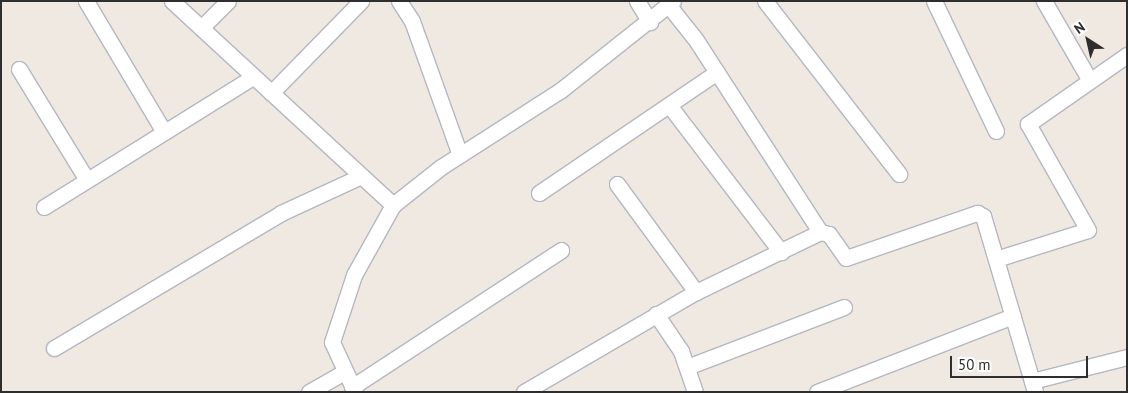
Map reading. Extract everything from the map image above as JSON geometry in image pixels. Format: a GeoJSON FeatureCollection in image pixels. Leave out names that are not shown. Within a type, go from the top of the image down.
{"type":"FeatureCollection","features":[{"type":"Feature","properties":{"kind":"street"},"geometry":{"type":"LineString","coordinates":[[86,1],[164,132]]}},
{"type":"Feature","properties":{"kind":"street"},"geometry":{"type":"LineString","coordinates":[[172,1],[392,205]]}},
{"type":"Feature","properties":{"kind":"street"},"geometry":{"type":"LineString","coordinates":[[201,28],[228,1]]}},
{"type":"Feature","properties":{"kind":"street"},"geometry":{"type":"LineString","coordinates":[[271,93],[361,1]]}},
{"type":"Feature","properties":{"kind":"street"},"geometry":{"type":"LineString","coordinates":[[399,1],[412,21],[460,155]]}},
{"type":"Feature","properties":{"kind":"street"},"geometry":{"type":"LineString","coordinates":[[636,1],[650,22]]}},
{"type":"Feature","properties":{"kind":"street"},"geometry":{"type":"LineString","coordinates":[[765,1],[900,174]]}},
{"type":"Feature","properties":{"kind":"street"},"geometry":{"type":"LineString","coordinates":[[934,1],[996,131]]}},
{"type":"Feature","properties":{"kind":"street"},"geometry":{"type":"LineString","coordinates":[[1044,1],[1090,79]]}},
{"type":"Feature","properties":{"kind":"street"},"geometry":{"type":"LineString","coordinates":[[561,250],[353,389],[332,342],[340,308],[392,205],[460,155],[561,90],[671,4],[820,232]]}},
{"type":"Feature","properties":{"kind":"street"},"geometry":{"type":"LineString","coordinates":[[996,258],[1088,230],[1028,124],[1127,55]]}},
{"type":"Feature","properties":{"kind":"street"},"geometry":{"type":"LineString","coordinates":[[19,70],[87,180]]}},
{"type":"Feature","properties":{"kind":"street"},"geometry":{"type":"LineString","coordinates":[[538,193],[717,72]]}},
{"type":"Feature","properties":{"kind":"street"},"geometry":{"type":"LineString","coordinates":[[44,207],[254,76]]}},
{"type":"Feature","properties":{"kind":"street"},"geometry":{"type":"LineString","coordinates":[[669,105],[781,252]]}},
{"type":"Feature","properties":{"kind":"street"},"geometry":{"type":"LineString","coordinates":[[54,348],[281,213],[361,176]]}},
{"type":"Feature","properties":{"kind":"street"},"geometry":{"type":"LineString","coordinates":[[617,184],[696,292]]}},
{"type":"Feature","properties":{"kind":"street"},"geometry":{"type":"LineString","coordinates":[[524,392],[696,292],[820,232],[829,234],[846,258],[977,213],[983,216],[1034,387],[1127,357]]}},
{"type":"Feature","properties":{"kind":"street"},"geometry":{"type":"LineString","coordinates":[[687,367],[844,307]]}},
{"type":"Feature","properties":{"kind":"street"},"geometry":{"type":"LineString","coordinates":[[656,314],[687,367],[695,392]]}},
{"type":"Feature","properties":{"kind":"street"},"geometry":{"type":"LineString","coordinates":[[817,392],[1013,316]]}},
{"type":"Feature","properties":{"kind":"street"},"geometry":{"type":"LineString","coordinates":[[309,392],[344,372]]}}]}
